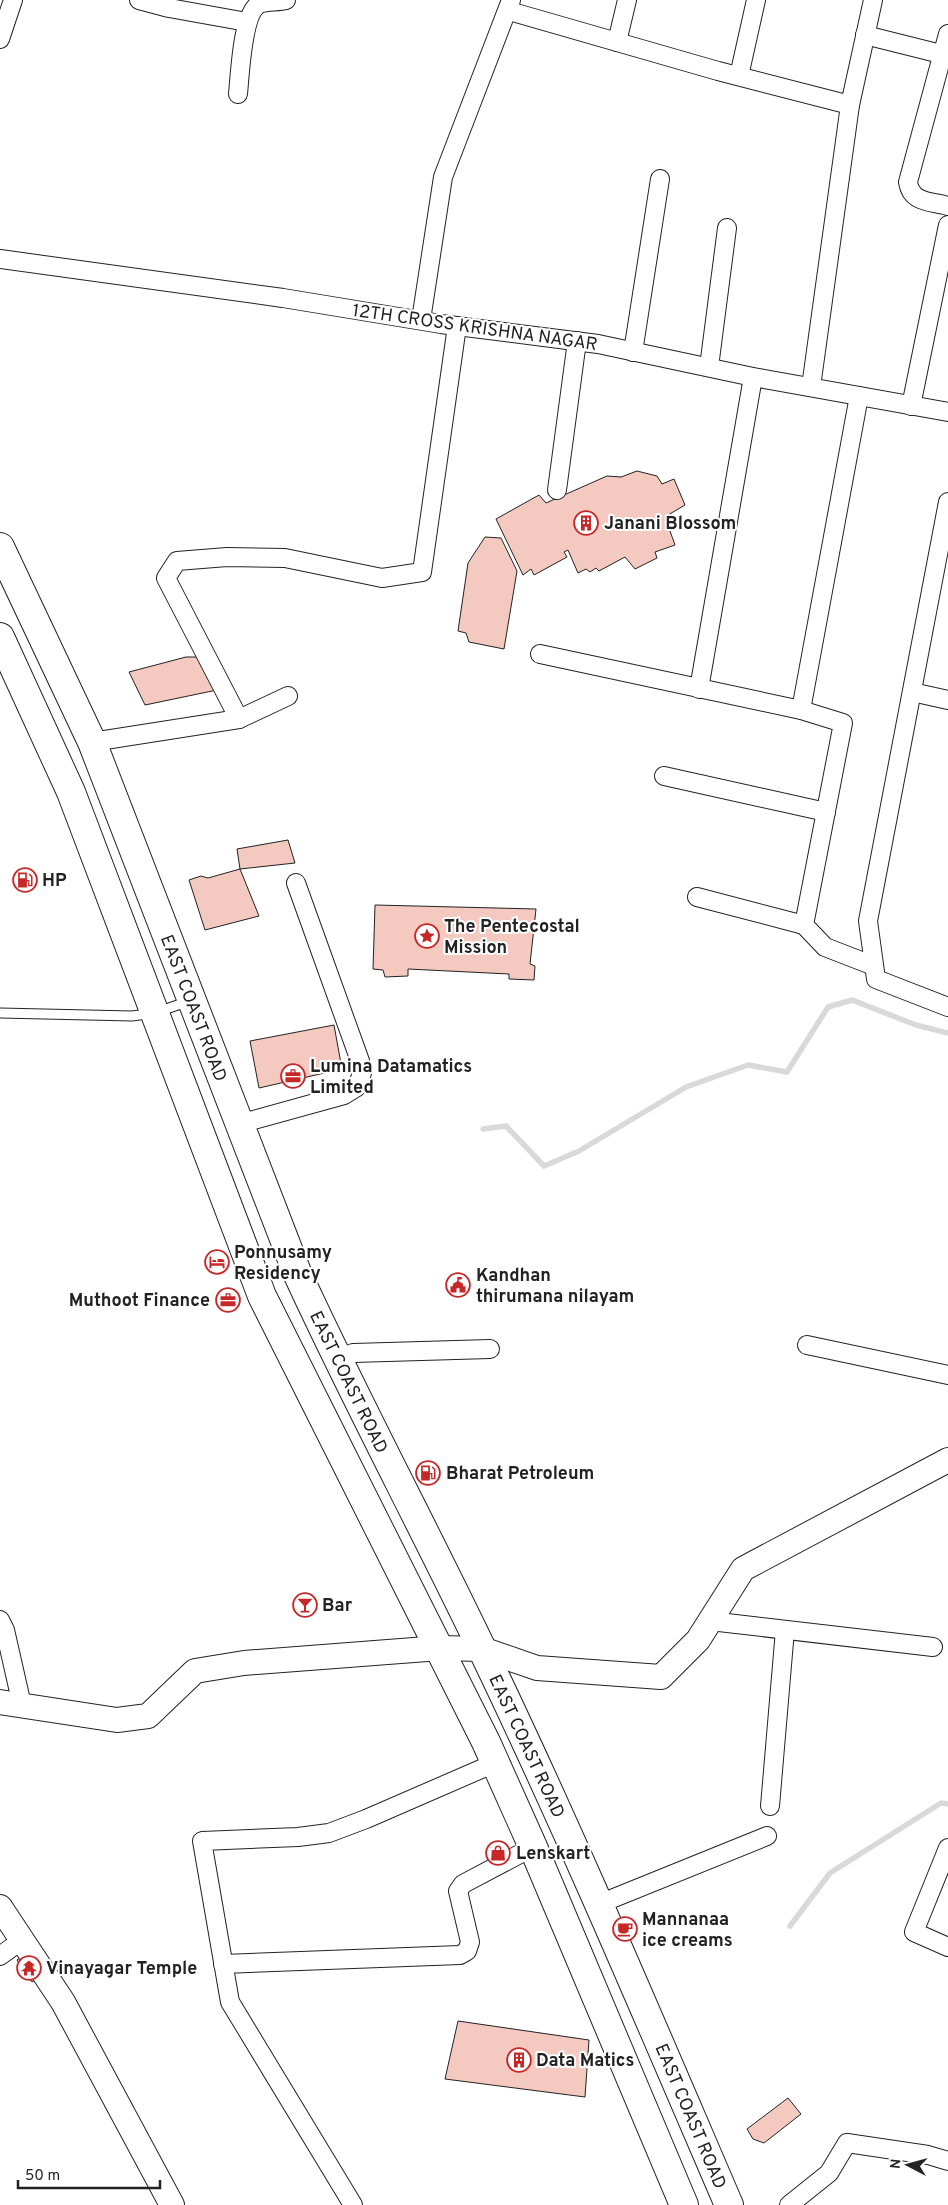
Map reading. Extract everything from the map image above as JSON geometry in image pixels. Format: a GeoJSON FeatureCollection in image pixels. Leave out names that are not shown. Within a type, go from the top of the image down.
{"type":"FeatureCollection","features":[{"type":"Feature","properties":{"kind":"highway","name":"EAST COAST ROAD"},"geometry":{"type":"LineString","coordinates":[[0,547],[92,742],[238,1124],[298,1275],[337,1359],[482,1649],[600,1904],[729,2205]]}},
{"type":"Feature","properties":{"kind":"highway","name":"EAST COAST ROAD"},"geometry":{"type":"LineString","coordinates":[[0,637],[71,792],[262,1296],[440,1648],[495,1763],[533,1847],[684,2205]]}},
{"type":"Feature","properties":{"kind":"street"},"geometry":{"type":"LineString","coordinates":[[0,39],[12,0]]}},
{"type":"Feature","properties":{"kind":"street"},"geometry":{"type":"LineString","coordinates":[[139,0],[170,4],[248,22]]}},
{"type":"Feature","properties":{"kind":"street"},"geometry":{"type":"LineString","coordinates":[[238,94],[248,22],[252,10],[260,3],[286,0]]}},
{"type":"Feature","properties":{"kind":"street"},"geometry":{"type":"LineString","coordinates":[[617,42],[627,0]]}},
{"type":"Feature","properties":{"kind":"street"},"geometry":{"type":"LineString","coordinates":[[739,76],[756,0]]}},
{"type":"Feature","properties":{"kind":"street"},"geometry":{"type":"LineString","coordinates":[[811,388],[850,105],[873,0]]}},
{"type":"Feature","properties":{"kind":"street"},"geometry":{"type":"LineString","coordinates":[[421,320],[443,177],[510,5],[617,42],[850,105]]}},
{"type":"Feature","properties":{"kind":"street"},"geometry":{"type":"LineString","coordinates":[[865,34],[941,54]]}},
{"type":"Feature","properties":{"kind":"street"},"geometry":{"type":"LineString","coordinates":[[948,34],[941,54],[908,182],[910,191],[916,198],[948,206]]}},
{"type":"Feature","properties":{"kind":"street"},"geometry":{"type":"LineString","coordinates":[[633,352],[660,179]]}},
{"type":"Feature","properties":{"kind":"street"},"geometry":{"type":"LineString","coordinates":[[910,406],[948,225]]}},
{"type":"Feature","properties":{"kind":"street"},"geometry":{"type":"LineString","coordinates":[[709,367],[727,228]]}},
{"type":"Feature","properties":{"kind":"street","name":"12TH CROSS KRISHNA NAGAR"},"geometry":{"type":"LineString","coordinates":[[0,259],[283,298],[457,326],[577,341],[753,377],[948,412]]}},
{"type":"Feature","properties":{"kind":"street"},"geometry":{"type":"LineString","coordinates":[[239,719],[166,578],[177,562],[227,557],[285,558],[382,578],[422,572],[457,326]]}},
{"type":"Feature","properties":{"kind":"street"},"geometry":{"type":"LineString","coordinates":[[557,490],[577,341]]}},
{"type":"Feature","properties":{"kind":"street"},"geometry":{"type":"LineString","coordinates":[[699,688],[753,377]]}},
{"type":"Feature","properties":{"kind":"street"},"geometry":{"type":"LineString","coordinates":[[801,710],[859,396]]}},
{"type":"Feature","properties":{"kind":"street"},"geometry":{"type":"LineString","coordinates":[[948,502],[868,921],[876,979],[948,1007]]}},
{"type":"Feature","properties":{"kind":"street"},"geometry":{"type":"LineString","coordinates":[[540,654],[801,710],[843,723],[804,925]]}},
{"type":"Feature","properties":{"kind":"street"},"geometry":{"type":"LineString","coordinates":[[912,692],[948,700]]}},
{"type":"Feature","properties":{"kind":"street"},"geometry":{"type":"LineString","coordinates":[[92,742],[239,719],[288,696]]}},
{"type":"Feature","properties":{"kind":"street"},"geometry":{"type":"LineString","coordinates":[[664,776],[826,812]]}},
{"type":"Feature","properties":{"kind":"street"},"geometry":{"type":"LineString","coordinates":[[238,1124],[344,1095],[357,1087],[362,1073],[360,1061],[296,883]]}},
{"type":"Feature","properties":{"kind":"street"},"geometry":{"type":"LineString","coordinates":[[697,897],[804,925],[825,947],[874,966]]}},
{"type":"Feature","properties":{"kind":"street"},"geometry":{"type":"LineString","coordinates":[[807,1345],[907,1364],[948,1374]]}},
{"type":"Feature","properties":{"kind":"street"},"geometry":{"type":"LineString","coordinates":[[337,1359],[353,1352],[490,1349]]}},
{"type":"Feature","properties":{"kind":"street"},"geometry":{"type":"LineString","coordinates":[[0,1620],[5,1630],[11,1703],[117,1720],[148,1716],[195,1671],[244,1663],[440,1648],[482,1649],[537,1668],[661,1677],[698,1640],[743,1569],[948,1460]]}},
{"type":"Feature","properties":{"kind":"street"},"geometry":{"type":"LineString","coordinates":[[710,1621],[933,1647]]}},
{"type":"Feature","properties":{"kind":"street"},"geometry":{"type":"LineString","coordinates":[[770,1806],[785,1630]]}},
{"type":"Feature","properties":{"kind":"street"},"geometry":{"type":"LineString","coordinates":[[353,2205],[230,2002],[202,1841],[298,1837],[329,1833],[495,1763]]}},
{"type":"Feature","properties":{"kind":"street"},"geometry":{"type":"LineString","coordinates":[[600,1904],[767,1836]]}},
{"type":"Feature","properties":{"kind":"street"},"geometry":{"type":"LineString","coordinates":[[223,1964],[460,1955],[467,1951],[470,1942],[458,1891],[463,1884],[533,1847]]}},
{"type":"Feature","properties":{"kind":"street"},"geometry":{"type":"LineString","coordinates":[[948,1848],[941,1885],[914,1932],[948,1947]]}},
{"type":"Feature","properties":{"kind":"street"},"geometry":{"type":"LineString","coordinates":[[0,1908],[63,2002],[172,2205]]}},
{"type":"Feature","properties":{"kind":"street"},"geometry":{"type":"LineString","coordinates":[[0,1956],[22,1940]]}},
{"type":"Feature","properties":{"kind":"street"},"geometry":{"type":"LineString","coordinates":[[789,2205],[829,2173],[847,2143],[928,2155],[948,2161]]}},
{"type":"Feature","properties":{"kind":"lane"},"geometry":{"type":"LineString","coordinates":[[0,1014],[132,1016],[155,1014],[191,1000]]}},
{"type":"Feature","properties":{"kind":"building","name":"Janani Blossom"},"geometry":{"type":"Polygon","coordinates":[[[637,471],[657,476],[662,484],[674,479],[685,505],[668,515],[676,528],[670,531],[675,545],[655,552],[657,558],[635,569],[625,557],[599,571],[596,568],[590,572],[586,569],[578,573],[568,550],[564,552],[567,557],[534,575],[531,569],[523,575],[496,519],[539,495],[546,503],[607,476],[621,477],[637,471]]]}},
{"type":"Feature","properties":{"kind":"building"},"geometry":{"type":"Polygon","coordinates":[[[485,537],[501,538],[517,571],[504,649],[469,642],[466,633],[458,631],[468,563],[485,537]]]}},
{"type":"Feature","properties":{"kind":"building"},"geometry":{"type":"Polygon","coordinates":[[[186,657],[203,657],[217,690],[145,705],[129,672],[186,657]]]}},
{"type":"Feature","properties":{"kind":"building"},"geometry":{"type":"Polygon","coordinates":[[[288,840],[295,863],[240,869],[237,849],[288,840]]]}},
{"type":"Feature","properties":{"kind":"building"},"geometry":{"type":"Polygon","coordinates":[[[240,869],[259,916],[205,930],[189,880],[201,876],[208,878],[240,869]]]}},
{"type":"Feature","properties":{"kind":"building"},"geometry":{"type":"Polygon","coordinates":[[[375,905],[536,909],[530,964],[535,966],[534,980],[509,979],[509,974],[408,969],[408,976],[385,977],[383,970],[373,969],[375,905]]]}},
{"type":"Feature","properties":{"kind":"building"},"geometry":{"type":"Polygon","coordinates":[[[334,1025],[342,1069],[259,1088],[250,1041],[334,1025]]]}},
{"type":"Feature","properties":{"kind":"building","name":"Vinayagar Temple"},"geometry":{"type":"Polygon","coordinates":[[[27,1953],[42,1976],[32,1982],[17,1960],[27,1953]]]}},
{"type":"Feature","properties":{"kind":"building","name":"Data Matics"},"geometry":{"type":"Polygon","coordinates":[[[458,2021],[589,2040],[585,2097],[445,2079],[458,2021]]]}},
{"type":"Feature","properties":{"kind":"building"},"geometry":{"type":"Polygon","coordinates":[[[788,2098],[801,2114],[764,2143],[753,2139],[747,2129],[788,2098]]]}},
{"type":"Feature","properties":{"kind":"waterway"},"geometry":{"type":"LineString","coordinates":[[483,1129],[506,1126],[544,1166],[579,1151],[686,1087],[748,1065],[787,1072],[828,1007],[852,1000],[916,1025],[948,1033]]}},
{"type":"Feature","properties":{"kind":"waterway"},"geometry":{"type":"LineString","coordinates":[[790,1926],[830,1873],[941,1803],[948,1804]]}},
{"type":"Feature","properties":{"kind":"place","name":"Janani Blossom"},"geometry":{"type":"Point","coordinates":[586,523]}},
{"type":"Feature","properties":{"kind":"place","name":"HP"},"geometry":{"type":"Point","coordinates":[25,880]}},
{"type":"Feature","properties":{"kind":"place","name":"The Pentecostal Mission"},"geometry":{"type":"Point","coordinates":[427,936]}},
{"type":"Feature","properties":{"kind":"place","name":"Lumina Datamatics Limited"},"geometry":{"type":"Point","coordinates":[293,1076]}},
{"type":"Feature","properties":{"kind":"place","name":"Ponnusamy Residency"},"geometry":{"type":"Point","coordinates":[217,1262]}},
{"type":"Feature","properties":{"kind":"place","name":"Kandhan thirumana nilayam"},"geometry":{"type":"Point","coordinates":[458,1285]}},
{"type":"Feature","properties":{"kind":"place","name":"Muthoot Finance"},"geometry":{"type":"Point","coordinates":[228,1300]}},
{"type":"Feature","properties":{"kind":"place","name":"Bharat Petroleum"},"geometry":{"type":"Point","coordinates":[428,1473]}},
{"type":"Feature","properties":{"kind":"place","name":"Bar"},"geometry":{"type":"Point","coordinates":[305,1605]}},
{"type":"Feature","properties":{"kind":"place","name":"Lenskart"},"geometry":{"type":"Point","coordinates":[498,1853]}},
{"type":"Feature","properties":{"kind":"place","name":"Mannanaa ice creams"},"geometry":{"type":"Point","coordinates":[625,1929]}},
{"type":"Feature","properties":{"kind":"place","name":"Vinayagar Temple"},"geometry":{"type":"Point","coordinates":[29,1968]}},
{"type":"Feature","properties":{"kind":"place","name":"Data Matics"},"geometry":{"type":"Point","coordinates":[519,2060]}}]}
